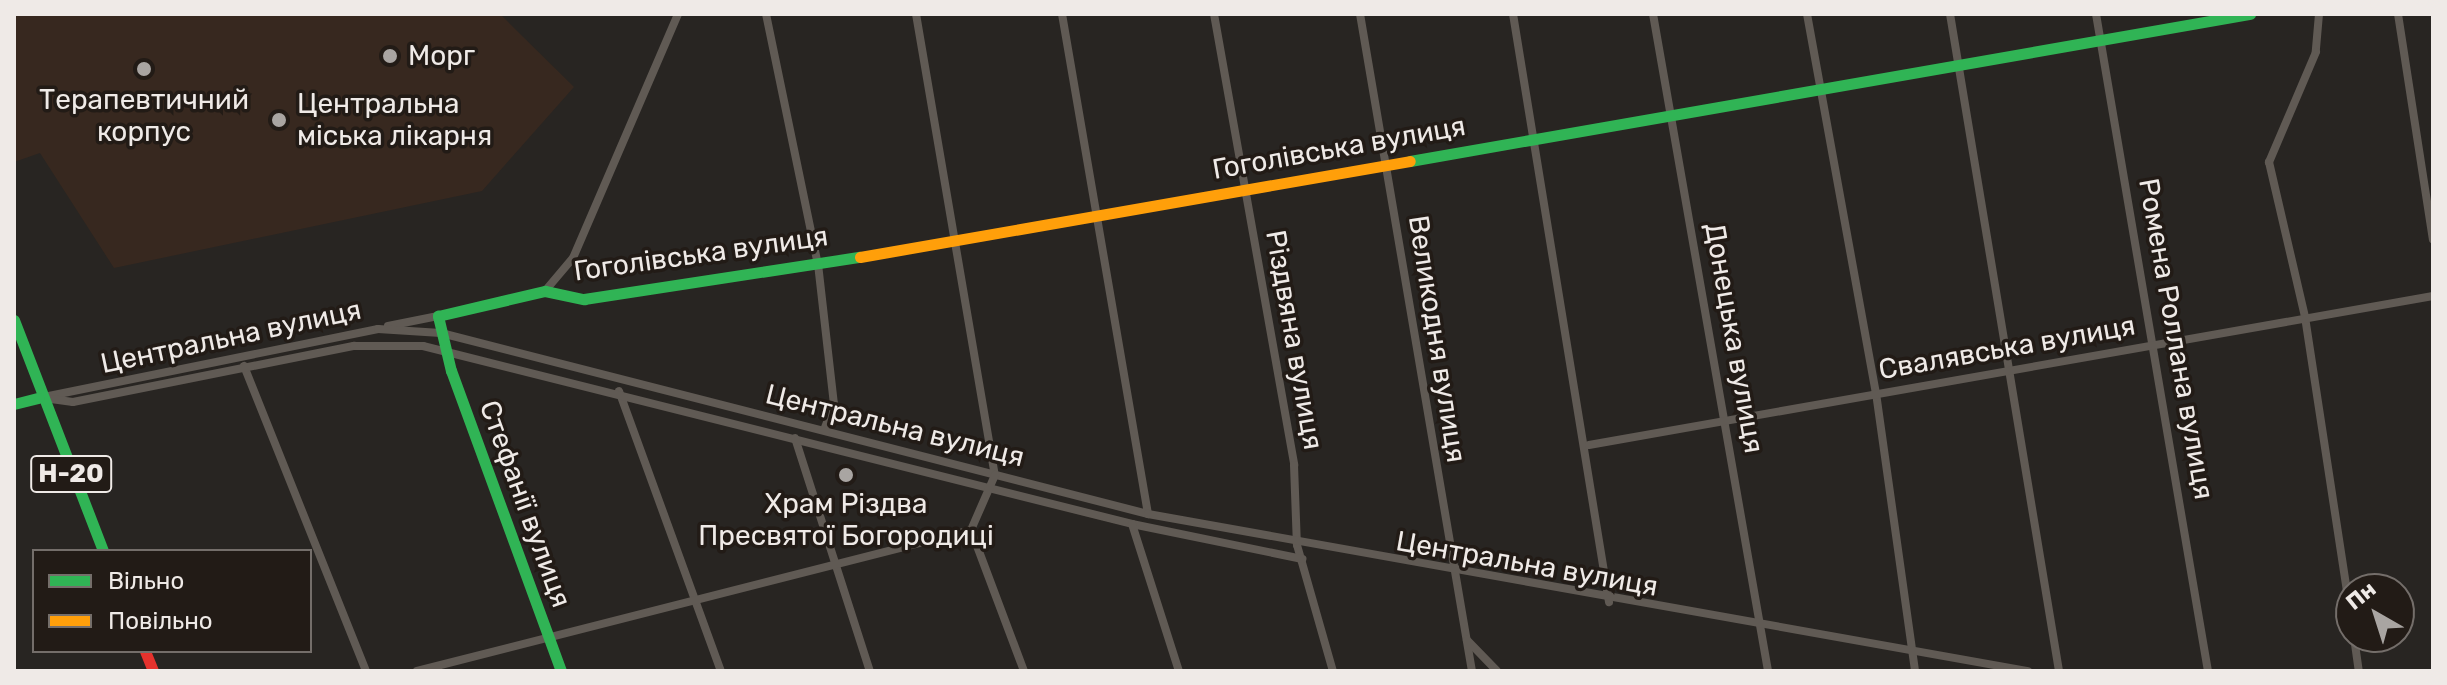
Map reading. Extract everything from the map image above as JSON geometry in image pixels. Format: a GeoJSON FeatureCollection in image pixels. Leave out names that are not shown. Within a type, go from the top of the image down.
{"type":"FeatureCollection","features":[{"type":"Feature","properties":{"kind":"street"},"geometry":{"type":"LineString","coordinates":[[545,291],[580,244],[678,14]]}},
{"type":"Feature","properties":{"kind":"street"},"geometry":{"type":"LineString","coordinates":[[766,14],[818,264],[834,404],[824,430]]}},
{"type":"Feature","properties":{"kind":"street"},"geometry":{"type":"LineString","coordinates":[[916,14],[959,239],[995,475],[986,488],[971,530],[1024,671]]}},
{"type":"Feature","properties":{"kind":"street"},"geometry":{"type":"LineString","coordinates":[[1062,14],[1148,514]]}},
{"type":"Feature","properties":{"kind":"street","name":"Різдвяна вулиця"},"geometry":{"type":"LineString","coordinates":[[1214,14],[1294,465],[1297,545],[1333,671]]}},
{"type":"Feature","properties":{"kind":"street","name":"Великодня вулиця"},"geometry":{"type":"LineString","coordinates":[[1360,14],[1472,671]]}},
{"type":"Feature","properties":{"kind":"street"},"geometry":{"type":"LineString","coordinates":[[1513,14],[1589,445],[1609,602]]}},
{"type":"Feature","properties":{"kind":"street","name":"Донецька вулиця"},"geometry":{"type":"LineString","coordinates":[[1653,14],[1728,420],[1768,671]]}},
{"type":"Feature","properties":{"kind":"street"},"geometry":{"type":"LineString","coordinates":[[1807,14],[1876,393],[1915,671]]}},
{"type":"Feature","properties":{"kind":"street"},"geometry":{"type":"LineString","coordinates":[[1950,14],[2059,671]]}},
{"type":"Feature","properties":{"kind":"street","name":"Ромена Роллана вулиця"},"geometry":{"type":"LineString","coordinates":[[2096,14],[2156,344],[2208,671]]}},
{"type":"Feature","properties":{"kind":"street","name":"Гоголівська вулиця"},"geometry":{"type":"LineString","coordinates":[[378,329],[545,291],[584,299],[818,264],[2250,14]]}},
{"type":"Feature","properties":{"kind":"street"},"geometry":{"type":"LineString","coordinates":[[2319,14],[2316,52],[2269,162],[2305,317],[2344,573]]}},
{"type":"Feature","properties":{"kind":"street"},"geometry":{"type":"LineString","coordinates":[[2398,14],[2433,239]]}},
{"type":"Feature","properties":{"kind":"street","name":"Свалявська вулиця"},"geometry":{"type":"LineString","coordinates":[[1589,445],[2433,296]]}},
{"type":"Feature","properties":{"kind":"street"},"geometry":{"type":"LineString","coordinates":[[438,316],[441,333]]}},
{"type":"Feature","properties":{"kind":"street","name":"Н-20"},"geometry":{"type":"LineString","coordinates":[[14,320],[38,398],[102,549]]}},
{"type":"Feature","properties":{"kind":"street","name":"Центральна вулиця"},"geometry":{"type":"LineString","coordinates":[[38,398],[378,329],[441,333],[1148,514],[1297,545],[1609,602],[2028,671]]}},
{"type":"Feature","properties":{"kind":"street","name":"Стефанії вулиця"},"geometry":{"type":"LineString","coordinates":[[441,333],[561,671]]}},
{"type":"Feature","properties":{"kind":"street","name":"Центральна вулиця"},"geometry":{"type":"LineString","coordinates":[[38,398],[73,402],[354,346],[449,353],[619,391],[1132,524],[1302,559]]}},
{"type":"Feature","properties":{"kind":"street"},"geometry":{"type":"LineString","coordinates":[[244,366],[366,671]]}},
{"type":"Feature","properties":{"kind":"street"},"geometry":{"type":"LineString","coordinates":[[619,391],[721,671]]}},
{"type":"Feature","properties":{"kind":"street"},"geometry":{"type":"LineString","coordinates":[[14,404],[38,398]]}},
{"type":"Feature","properties":{"kind":"street"},"geometry":{"type":"LineString","coordinates":[[795,438],[832,569],[870,671]]}},
{"type":"Feature","properties":{"kind":"street"},"geometry":{"type":"LineString","coordinates":[[1132,524],[1179,671]]}},
{"type":"Feature","properties":{"kind":"street"},"geometry":{"type":"LineString","coordinates":[[417,671],[832,569],[971,530]]}},
{"type":"Feature","properties":{"kind":"street"},"geometry":{"type":"LineString","coordinates":[[1467,639],[1497,671]]}},
{"type":"Feature","properties":{"kind":"shaded area","name":"Центральна міська лікарня"},"geometry":{"type":"Polygon","coordinates":[[[14,14],[500,14],[574,87],[482,191],[114,268],[40,153],[14,162],[14,14]]]}},
{"type":"Feature","properties":{"kind":"traffic: fast"},"geometry":{"type":"LineString","coordinates":[[1410,161],[2250,14]]}},
{"type":"Feature","properties":{"kind":"traffic: fast"},"geometry":{"type":"LineString","coordinates":[[561,671],[451,371],[438,316],[545,291],[584,299],[860,257]]}},
{"type":"Feature","properties":{"kind":"traffic: fast"},"geometry":{"type":"LineString","coordinates":[[14,320],[102,549]]}},
{"type":"Feature","properties":{"kind":"traffic: fast"},"geometry":{"type":"LineString","coordinates":[[14,404],[38,398]]}},
{"type":"Feature","properties":{"kind":"traffic: slow"},"geometry":{"type":"LineString","coordinates":[[860,257],[1410,161]]}},
{"type":"Feature","properties":{"kind":"traffic: jam"},"geometry":{"type":"LineString","coordinates":[[146,653],[153,671]]}},
{"type":"Feature","properties":{"kind":"place","name":"Морг"},"geometry":{"type":"Point","coordinates":[390,56]}},
{"type":"Feature","properties":{"kind":"place","name":"Терапевтичний корпус"},"geometry":{"type":"Point","coordinates":[144,69]}},
{"type":"Feature","properties":{"kind":"place","name":"Центральна міська лікарня"},"geometry":{"type":"Point","coordinates":[279,120]}},
{"type":"Feature","properties":{"kind":"place","name":"Храм Різдва Пресвятої Богородиці"},"geometry":{"type":"Point","coordinates":[846,475]}}]}
